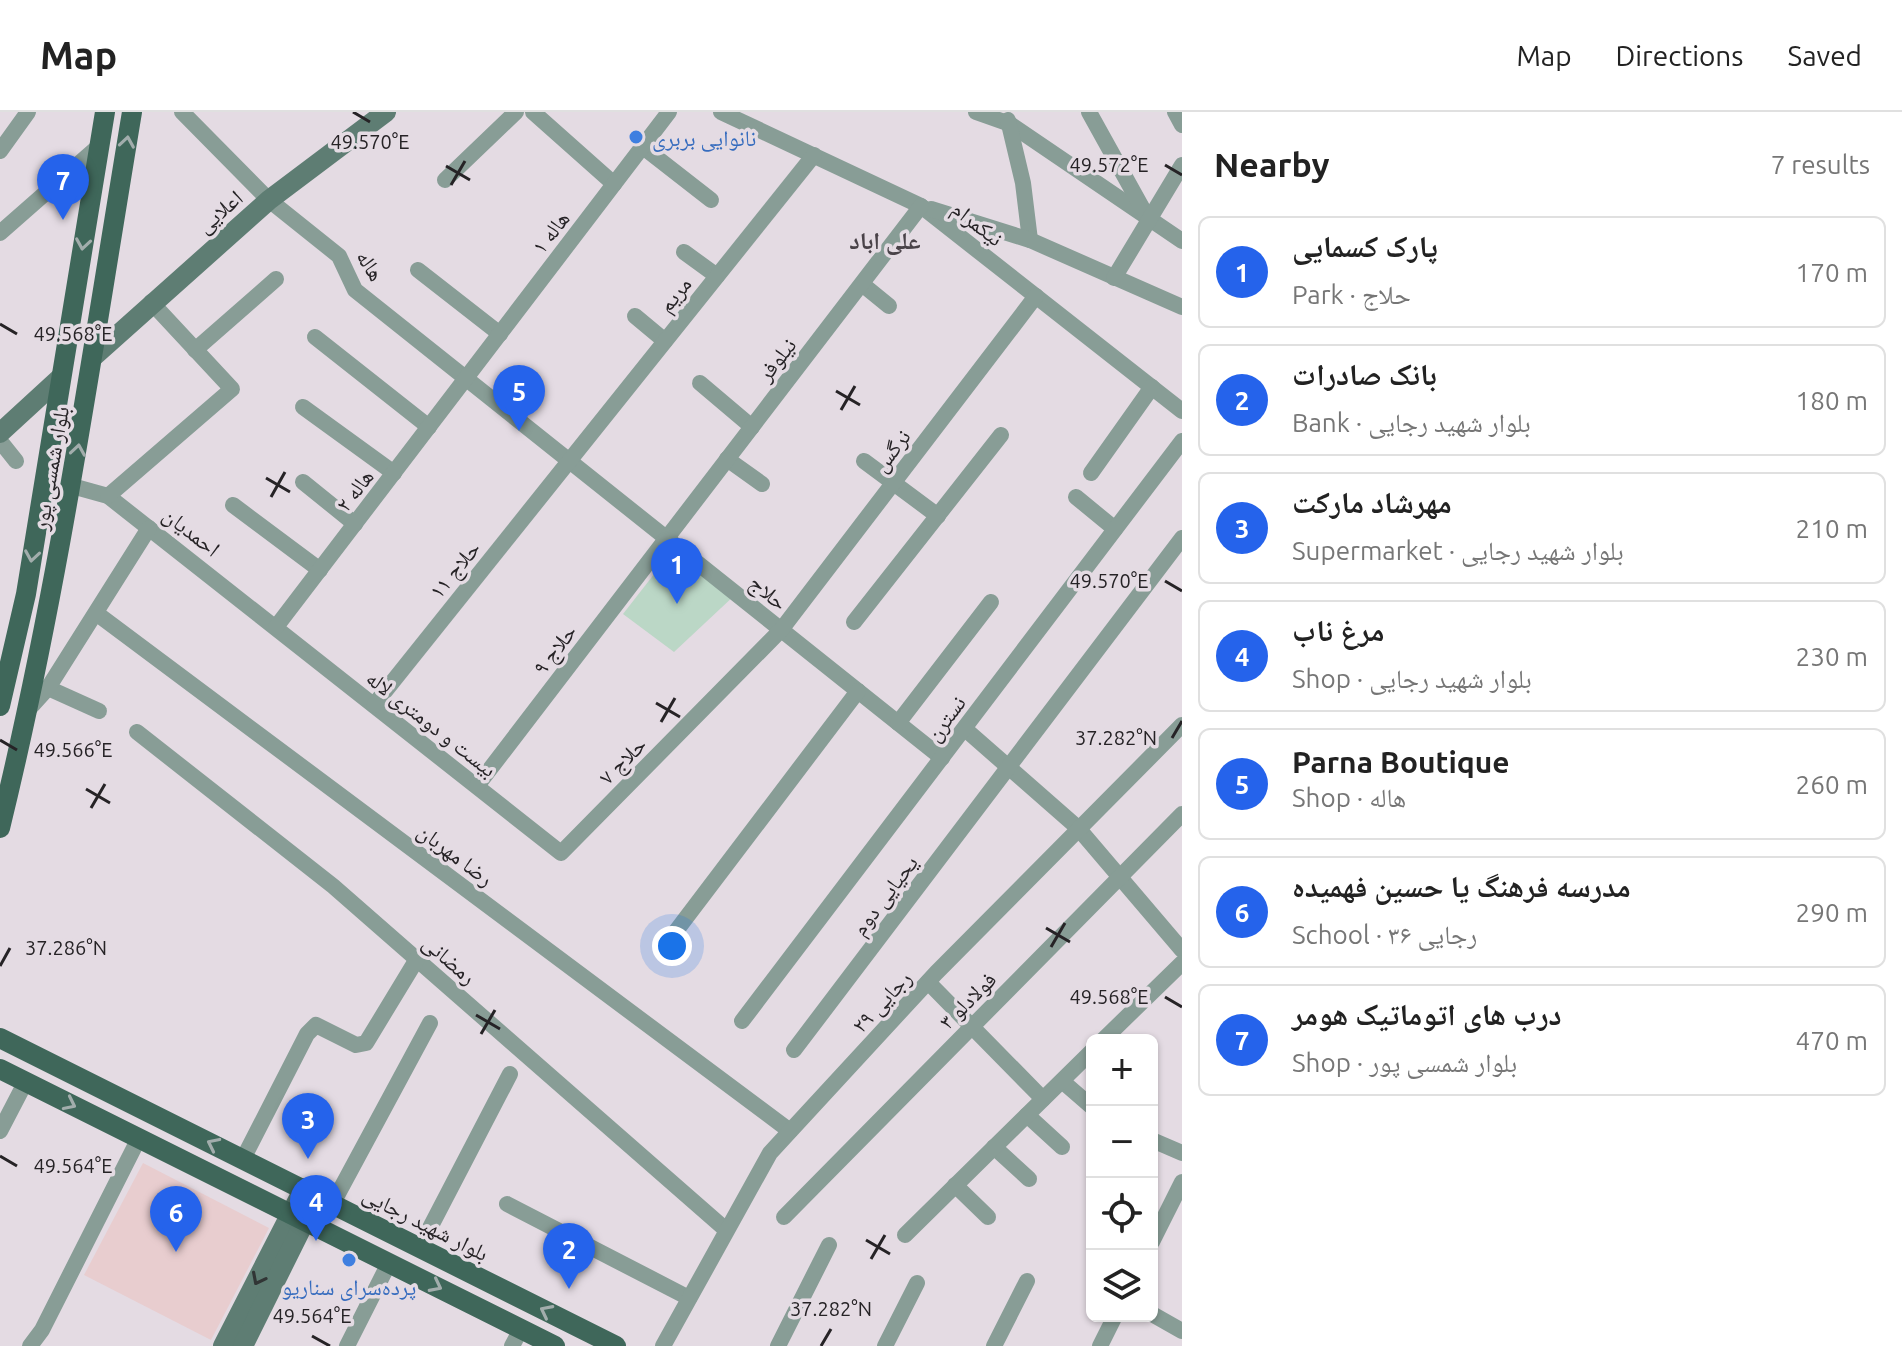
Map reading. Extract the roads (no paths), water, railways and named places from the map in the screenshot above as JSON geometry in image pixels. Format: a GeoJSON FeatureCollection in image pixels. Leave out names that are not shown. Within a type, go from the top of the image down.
{"type":"FeatureCollection","features":[{"type":"Feature","properties":{"kind":"main road","name":"بلوار شمسی پور"},"geometry":{"type":"LineString","coordinates":[[0,706],[6,657],[26,594],[105,112]]}},
{"type":"Feature","properties":{"kind":"main road","name":"بلوار شمسی پور"},"geometry":{"type":"LineString","coordinates":[[0,828],[29,709],[72,486],[132,112]]}},
{"type":"Feature","properties":{"kind":"main road","name":"بلوار شهید رجایی"},"geometry":{"type":"LineString","coordinates":[[0,1038],[616,1346]]}},
{"type":"Feature","properties":{"kind":"main road"},"geometry":{"type":"LineString","coordinates":[[0,1069],[299,1216],[389,1263],[516,1337],[555,1346]]}},
{"type":"Feature","properties":{"kind":"street"},"geometry":{"type":"LineString","coordinates":[[0,151],[28,112]]}},
{"type":"Feature","properties":{"kind":"street","name":"هاله"},"geometry":{"type":"LineString","coordinates":[[182,112],[269,200],[339,256],[355,290],[569,461]]}},
{"type":"Feature","properties":{"kind":"street","name":"اعلایی"},"geometry":{"type":"LineString","coordinates":[[93,357],[151,302],[269,200],[386,112]]}},
{"type":"Feature","properties":{"kind":"street"},"geometry":{"type":"LineString","coordinates":[[445,180],[516,112]]}},
{"type":"Feature","properties":{"kind":"street"},"geometry":{"type":"LineString","coordinates":[[533,112],[614,184]]}},
{"type":"Feature","properties":{"kind":"street","name":"هاله ۱"},"geometry":{"type":"LineString","coordinates":[[466,379],[669,112]]}},
{"type":"Feature","properties":{"kind":"street","name":"نیکمرام"},"geometry":{"type":"LineString","coordinates":[[721,112],[921,206],[1182,411]]}},
{"type":"Feature","properties":{"kind":"street"},"geometry":{"type":"LineString","coordinates":[[976,112],[1007,118],[1182,241]]}},
{"type":"Feature","properties":{"kind":"street"},"geometry":{"type":"LineString","coordinates":[[1089,112],[1148,218]]}},
{"type":"Feature","properties":{"kind":"street"},"geometry":{"type":"LineString","coordinates":[[1175,112],[1182,125]]}},
{"type":"Feature","properties":{"kind":"street"},"geometry":{"type":"LineString","coordinates":[[1007,118],[1023,183],[1030,240]]}},
{"type":"Feature","properties":{"kind":"street"},"geometry":{"type":"LineString","coordinates":[[0,233],[99,146]]}},
{"type":"Feature","properties":{"kind":"street"},"geometry":{"type":"LineString","coordinates":[[643,147],[711,200]]}},
{"type":"Feature","properties":{"kind":"street","name":"مریم"},"geometry":{"type":"LineString","coordinates":[[569,461],[814,155]]}},
{"type":"Feature","properties":{"kind":"street"},"geometry":{"type":"LineString","coordinates":[[1114,278],[1182,165]]}},
{"type":"Feature","properties":{"kind":"street"},"geometry":{"type":"LineString","coordinates":[[921,206],[1030,240],[1182,307]]}},
{"type":"Feature","properties":{"kind":"street","name":"نیلوفر"},"geometry":{"type":"LineString","coordinates":[[666,538],[921,206]]}},
{"type":"Feature","properties":{"kind":"street"},"geometry":{"type":"LineString","coordinates":[[684,252],[717,276]]}},
{"type":"Feature","properties":{"kind":"street"},"geometry":{"type":"LineString","coordinates":[[418,270],[500,334]]}},
{"type":"Feature","properties":{"kind":"street"},"geometry":{"type":"LineString","coordinates":[[195,350],[276,279]]}},
{"type":"Feature","properties":{"kind":"street"},"geometry":{"type":"LineString","coordinates":[[862,284],[889,306]]}},
{"type":"Feature","properties":{"kind":"street","name":"نرگس"},"geometry":{"type":"LineString","coordinates":[[781,630],[1036,296]]}},
{"type":"Feature","properties":{"kind":"street"},"geometry":{"type":"LineString","coordinates":[[108,496],[232,389],[151,302]]}},
{"type":"Feature","properties":{"kind":"street"},"geometry":{"type":"LineString","coordinates":[[635,316],[665,341]]}},
{"type":"Feature","properties":{"kind":"street"},"geometry":{"type":"LineString","coordinates":[[315,337],[429,427]]}},
{"type":"Feature","properties":{"kind":"street"},"geometry":{"type":"LineString","coordinates":[[0,433],[61,377]]}},
{"type":"Feature","properties":{"kind":"street","name":"هاله ۲"},"geometry":{"type":"LineString","coordinates":[[276,627],[466,379]]}},
{"type":"Feature","properties":{"kind":"street"},"geometry":{"type":"LineString","coordinates":[[700,383],[752,427]]}},
{"type":"Feature","properties":{"kind":"street"},"geometry":{"type":"LineString","coordinates":[[1091,473],[1152,387]]}},
{"type":"Feature","properties":{"kind":"street"},"geometry":{"type":"LineString","coordinates":[[303,407],[394,473]]}},
{"type":"Feature","properties":{"kind":"street"},"geometry":{"type":"LineString","coordinates":[[854,622],[1001,435]]}},
{"type":"Feature","properties":{"kind":"street"},"geometry":{"type":"LineString","coordinates":[[0,441],[16,461]]}},
{"type":"Feature","properties":{"kind":"street","name":"نسترن"},"geometry":{"type":"LineString","coordinates":[[742,1021],[1182,441]]}},
{"type":"Feature","properties":{"kind":"street"},"geometry":{"type":"LineString","coordinates":[[727,459],[762,484]]}},
{"type":"Feature","properties":{"kind":"street","name":"حلاج"},"geometry":{"type":"LineString","coordinates":[[569,461],[942,758]]}},
{"type":"Feature","properties":{"kind":"street","name":"حلاج ۱۱"},"geometry":{"type":"LineString","coordinates":[[374,705],[569,461]]}},
{"type":"Feature","properties":{"kind":"street"},"geometry":{"type":"LineString","coordinates":[[864,461],[938,516]]}},
{"type":"Feature","properties":{"kind":"street"},"geometry":{"type":"LineString","coordinates":[[303,482],[355,524]]}},
{"type":"Feature","properties":{"kind":"street","name":"احمدیان"},"geometry":{"type":"LineString","coordinates":[[72,486],[108,496],[276,627]]}},
{"type":"Feature","properties":{"kind":"street"},"geometry":{"type":"LineString","coordinates":[[1076,497],[1115,529]]}},
{"type":"Feature","properties":{"kind":"street"},"geometry":{"type":"LineString","coordinates":[[233,505],[320,570]]}},
{"type":"Feature","properties":{"kind":"street"},"geometry":{"type":"LineString","coordinates":[[29,709],[48,688],[149,528]]}},
{"type":"Feature","properties":{"kind":"street","name":"حلاج ۹"},"geometry":{"type":"LineString","coordinates":[[477,786],[666,538]]}},
{"type":"Feature","properties":{"kind":"street","name":"یحیایی دوم"},"geometry":{"type":"LineString","coordinates":[[794,1050],[1182,538]]}},
{"type":"Feature","properties":{"kind":"street"},"geometry":{"type":"LineString","coordinates":[[898,723],[991,602]]}},
{"type":"Feature","properties":{"kind":"street","name":"رضا مهربان"},"geometry":{"type":"LineString","coordinates":[[96,613],[790,1131]]}},
{"type":"Feature","properties":{"kind":"street","name":"بیست و دومتری لاله"},"geometry":{"type":"LineString","coordinates":[[276,627],[561,853]]}},
{"type":"Feature","properties":{"kind":"street","name":"حلاج ۷"},"geometry":{"type":"LineString","coordinates":[[561,853],[781,630]]}},
{"type":"Feature","properties":{"kind":"street"},"geometry":{"type":"LineString","coordinates":[[48,688],[99,711]]}},
{"type":"Feature","properties":{"kind":"street"},"geometry":{"type":"LineString","coordinates":[[670,939],[858,691]]}},
{"type":"Feature","properties":{"kind":"street","name":"رجایی ۲۹"},"geometry":{"type":"LineString","coordinates":[[663,1346],[725,1229],[770,1153],[928,982],[1182,725]]}},
{"type":"Feature","properties":{"kind":"street"},"geometry":{"type":"LineString","coordinates":[[965,729],[1078,828],[1182,950]]}},
{"type":"Feature","properties":{"kind":"street","name":"رمضانی"},"geometry":{"type":"LineString","coordinates":[[137,732],[333,886],[725,1229]]}},
{"type":"Feature","properties":{"kind":"street","name":"فولادلو ۳"},"geometry":{"type":"LineString","coordinates":[[784,1217],[1182,814]]}},
{"type":"Feature","properties":{"kind":"street"},"geometry":{"type":"LineString","coordinates":[[243,1159],[307,1034],[316,1025],[356,1045],[366,1043],[417,959]]}},
{"type":"Feature","properties":{"kind":"street"},"geometry":{"type":"LineString","coordinates":[[1109,1034],[1182,963]]}},
{"type":"Feature","properties":{"kind":"street"},"geometry":{"type":"LineString","coordinates":[[928,982],[1043,1099]]}},
{"type":"Feature","properties":{"kind":"street"},"geometry":{"type":"LineString","coordinates":[[223,1346],[299,1216],[318,1195],[430,1023]]}},
{"type":"Feature","properties":{"kind":"street"},"geometry":{"type":"LineString","coordinates":[[905,1235],[1086,1057]]}},
{"type":"Feature","properties":{"kind":"street"},"geometry":{"type":"LineString","coordinates":[[420,1247],[510,1074]]}},
{"type":"Feature","properties":{"kind":"street"},"geometry":{"type":"LineString","coordinates":[[1062,1081],[1091,1106]]}},
{"type":"Feature","properties":{"kind":"street"},"geometry":{"type":"LineString","coordinates":[[0,1131],[25,1083]]}},
{"type":"Feature","properties":{"kind":"street"},"geometry":{"type":"LineString","coordinates":[[1027,1115],[1062,1147]]}},
{"type":"Feature","properties":{"kind":"street"},"geometry":{"type":"LineString","coordinates":[[30,1346],[42,1330],[139,1138]]}},
{"type":"Feature","properties":{"kind":"street"},"geometry":{"type":"LineString","coordinates":[[1158,1143],[1182,1153]]}},
{"type":"Feature","properties":{"kind":"street"},"geometry":{"type":"LineString","coordinates":[[994,1147],[1029,1179]]}},
{"type":"Feature","properties":{"kind":"street"},"geometry":{"type":"LineString","coordinates":[[1158,1230],[1182,1182]]}},
{"type":"Feature","properties":{"kind":"street"},"geometry":{"type":"LineString","coordinates":[[955,1185],[988,1217]]}},
{"type":"Feature","properties":{"kind":"street"},"geometry":{"type":"LineString","coordinates":[[507,1204],[689,1298]]}},
{"type":"Feature","properties":{"kind":"street"},"geometry":{"type":"LineString","coordinates":[[243,1346],[299,1216]]}},
{"type":"Feature","properties":{"kind":"street"},"geometry":{"type":"LineString","coordinates":[[778,1346],[829,1245]]}},
{"type":"Feature","properties":{"kind":"street"},"geometry":{"type":"LineString","coordinates":[[347,1346],[389,1263]]}},
{"type":"Feature","properties":{"kind":"street"},"geometry":{"type":"LineString","coordinates":[[994,1346],[1027,1281]]}},
{"type":"Feature","properties":{"kind":"street"},"geometry":{"type":"LineString","coordinates":[[885,1346],[917,1283]]}},
{"type":"Feature","properties":{"kind":"street"},"geometry":{"type":"LineString","coordinates":[[1158,1317],[1182,1331]]}},
{"type":"Feature","properties":{"kind":"street"},"geometry":{"type":"LineString","coordinates":[[1100,1346],[1112,1322]]}},
{"type":"Feature","properties":{"kind":"place","name":"نانوایی بربری"},"geometry":{"type":"Point","coordinates":[636,137]}},
{"type":"Feature","properties":{"kind":"place","name":"درب های اتوماتیک هومر"},"geometry":{"type":"Point","coordinates":[63,220]}},
{"type":"Feature","properties":{"kind":"place","name":"Parna Boutique"},"geometry":{"type":"Point","coordinates":[519,431]}},
{"type":"Feature","properties":{"kind":"place","name":"پارک کسمایی"},"geometry":{"type":"Point","coordinates":[677,604]}},
{"type":"Feature","properties":{"kind":"place","name":"مهرشاد مارکت"},"geometry":{"type":"Point","coordinates":[308,1159]}},
{"type":"Feature","properties":{"kind":"place","name":"مرغ ناب"},"geometry":{"type":"Point","coordinates":[316,1241]}},
{"type":"Feature","properties":{"kind":"place","name":"مدرسه فرهنگ یا حسین فهمیده"},"geometry":{"type":"Point","coordinates":[176,1252]}},
{"type":"Feature","properties":{"kind":"place","name":"پرده‌سرای سناریو"},"geometry":{"type":"Point","coordinates":[349,1260]}},
{"type":"Feature","properties":{"kind":"place","name":"بانک صادرات"},"geometry":{"type":"Point","coordinates":[569,1289]}},
{"type":"Feature","properties":{"kind":"district","name":"علی اباد"},"geometry":{"type":"Point","coordinates":[885,240]}}]}
